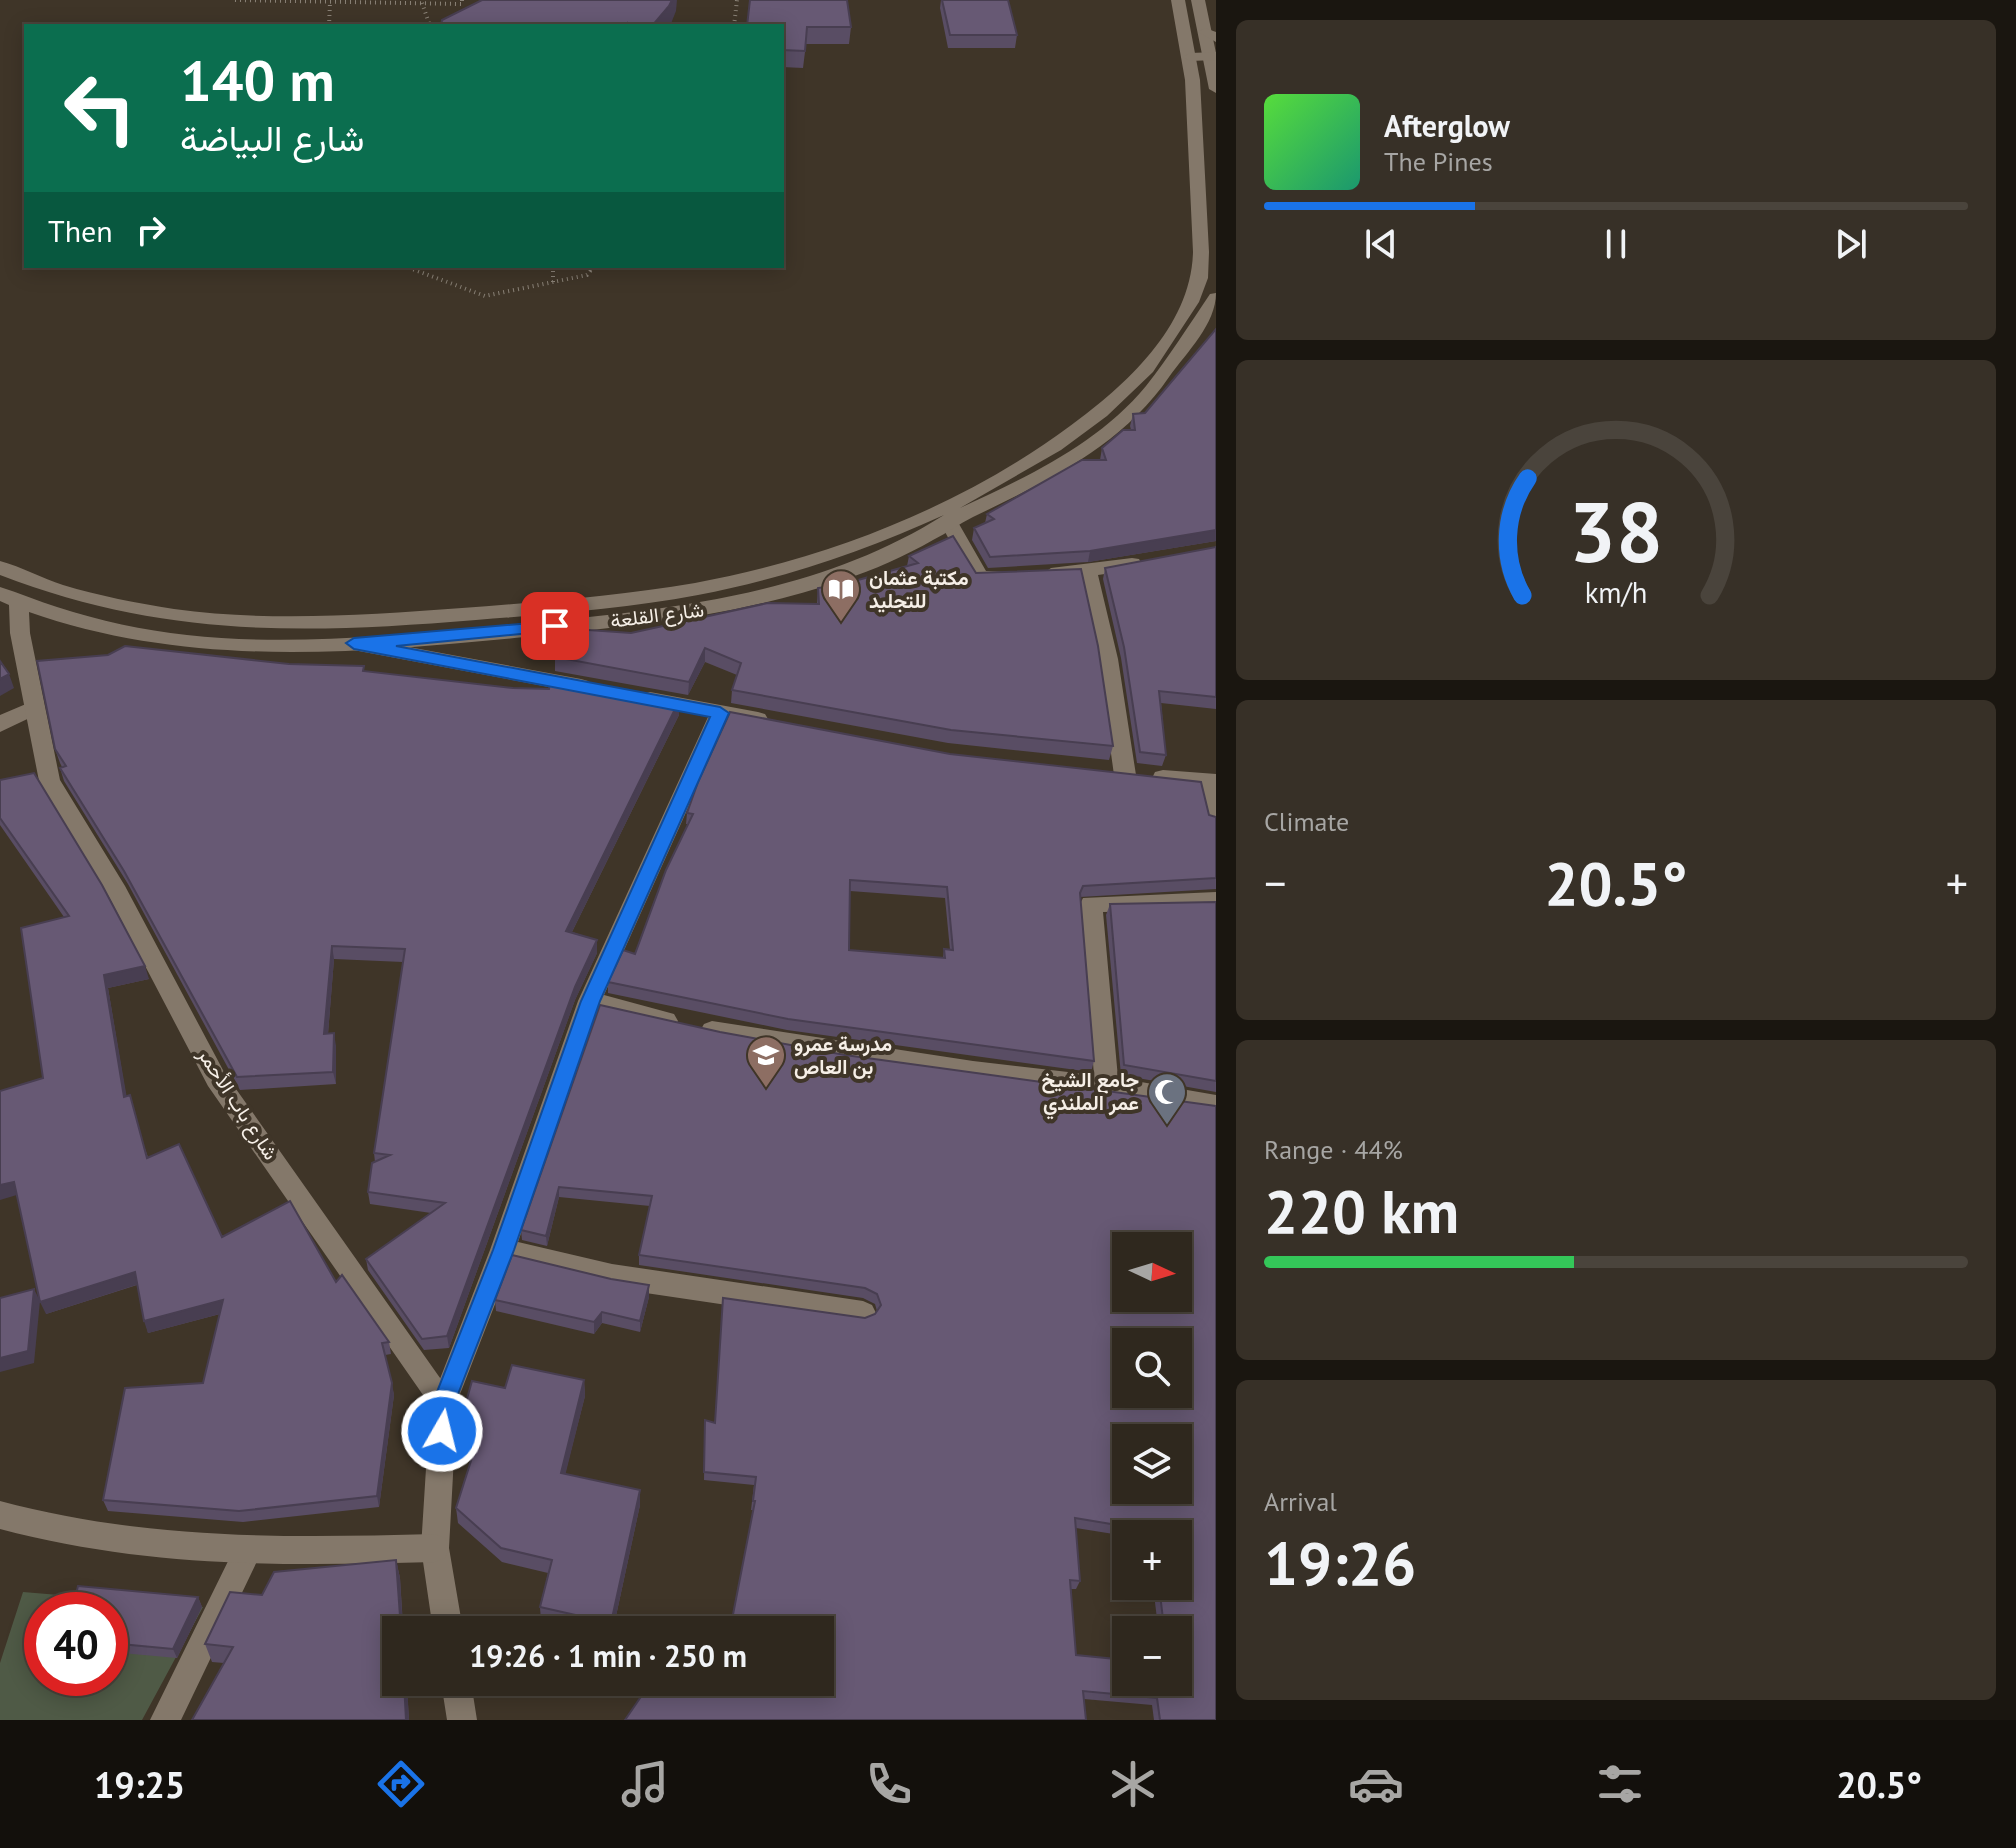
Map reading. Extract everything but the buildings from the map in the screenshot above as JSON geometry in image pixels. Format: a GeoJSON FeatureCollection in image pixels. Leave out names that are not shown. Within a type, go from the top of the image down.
{"type":"FeatureCollection","features":[{"type":"Feature","properties":{"kind":"street"},"geometry":{"type":"LineString","coordinates":[[0,568],[76,594],[194,619],[254,624],[337,624],[581,605],[656,596],[730,582],[865,541],[961,498],[1028,462],[1086,423],[1152,363],[1192,301],[1200,271],[1201,236],[1191,62],[1178,0]]}},
{"type":"Feature","properties":{"kind":"street"},"geometry":{"type":"LineString","coordinates":[[1198,0],[1210,35],[1216,89]]}},
{"type":"Feature","properties":{"kind":"street"},"geometry":{"type":"LineString","coordinates":[[1191,62],[1214,61]]}},
{"type":"Feature","properties":{"kind":"street","name":"شارع القلعة"},"geometry":{"type":"LineString","coordinates":[[10,598],[98,625],[188,643],[281,646],[552,627],[720,607],[842,576],[1038,479],[1086,449],[1151,391],[1216,298]]}},
{"type":"Feature","properties":{"kind":"street"},"geometry":{"type":"LineString","coordinates":[[948,521],[980,578],[1088,572],[1145,562]]}},
{"type":"Feature","properties":{"kind":"street"},"geometry":{"type":"LineString","coordinates":[[1088,572],[1108,659],[1118,774],[1212,782],[1216,819]]}},
{"type":"Feature","properties":{"kind":"street","name":"شارع باب الأحمر"},"geometry":{"type":"LineString","coordinates":[[10,598],[50,781],[117,892],[216,1079],[444,1402]]}},
{"type":"Feature","properties":{"kind":"street"},"geometry":{"type":"LineString","coordinates":[[354,643],[598,690]]}},
{"type":"Feature","properties":{"kind":"street"},"geometry":{"type":"LineString","coordinates":[[628,695],[781,724]]}},
{"type":"Feature","properties":{"kind":"street"},"geometry":{"type":"LineString","coordinates":[[0,724],[33,708]]}},
{"type":"Feature","properties":{"kind":"street"},"geometry":{"type":"LineString","coordinates":[[446,1616],[435,1548],[444,1402],[503,1250],[590,1001],[720,713]]}},
{"type":"Feature","properties":{"kind":"street"},"geometry":{"type":"LineString","coordinates":[[1107,1087],[1091,904],[1216,901]]}},
{"type":"Feature","properties":{"kind":"street"},"geometry":{"type":"LineString","coordinates":[[590,1001],[690,1027],[797,1046],[1155,1092],[1216,1105]]}},
{"type":"Feature","properties":{"kind":"street"},"geometry":{"type":"LineString","coordinates":[[503,1250],[612,1276],[863,1313]]}},
{"type":"Feature","properties":{"kind":"street"},"geometry":{"type":"LineString","coordinates":[[0,1515],[48,1530],[158,1548],[247,1553],[435,1548]]}},
{"type":"Feature","properties":{"kind":"street"},"geometry":{"type":"LineString","coordinates":[[165,1720],[247,1553]]}},
{"type":"Feature","properties":{"kind":"street"},"geometry":{"type":"LineString","coordinates":[[458,1696],[462,1720]]}},
{"type":"Feature","properties":{"kind":"path"},"geometry":{"type":"LineString","coordinates":[[235,0],[462,4],[462,0]]}},
{"type":"Feature","properties":{"kind":"path"},"geometry":{"type":"LineString","coordinates":[[734,24],[737,0]]}},
{"type":"Feature","properties":{"kind":"path"},"geometry":{"type":"LineString","coordinates":[[329,24],[330,2]]}},
{"type":"Feature","properties":{"kind":"path"},"geometry":{"type":"LineString","coordinates":[[422,3],[429,24]]}},
{"type":"Feature","properties":{"kind":"path"},"geometry":{"type":"LineString","coordinates":[[410,268],[485,296],[587,275],[595,268]]}},
{"type":"Feature","properties":{"kind":"path"},"geometry":{"type":"LineString","coordinates":[[553,268],[553,282]]}},
{"type":"Feature","properties":{"kind":"green space"},"geometry":{"type":"Polygon","coordinates":[[[23,1592],[24,1696],[128,1696],[128,1601],[203,1607],[142,1720],[0,1720],[0,1663],[23,1592]]]}},
{"type":"Feature","properties":{"kind":"place","name":"مكتبة عثمان للتجليد"},"geometry":{"type":"Point","coordinates":[841,623]}},
{"type":"Feature","properties":{"kind":"place","name":"مدرسة عمرو بن العاص"},"geometry":{"type":"Point","coordinates":[766,1089]}},
{"type":"Feature","properties":{"kind":"place","name":"جامع الشيخ عمر الملندي"},"geometry":{"type":"Point","coordinates":[1167,1126]}},
{"type":"Feature","properties":{"kind":"route"},"geometry":{"type":"LineString","coordinates":[[442,1431],[444,1402],[503,1250],[590,1001],[720,713],[354,643],[555,626]]}}]}
